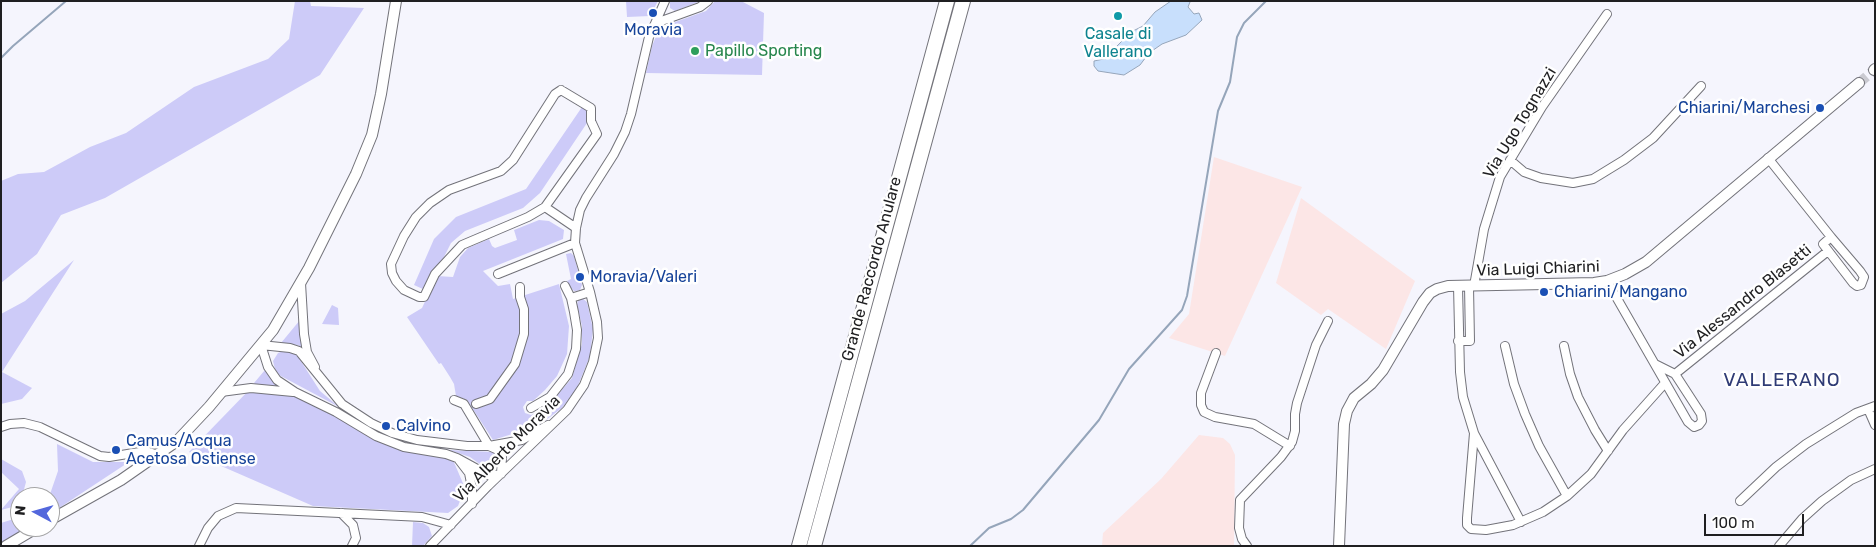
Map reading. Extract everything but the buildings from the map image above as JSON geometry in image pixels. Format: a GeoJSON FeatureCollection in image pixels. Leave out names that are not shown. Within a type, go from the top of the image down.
{"type":"FeatureCollection","features":[{"type":"Feature","properties":{"kind":"highway","name":"Grande Raccordo Anulare"},"geometry":{"type":"LineString","coordinates":[[799,546],[947,1]]}},
{"type":"Feature","properties":{"kind":"highway","name":"Grande Raccordo Anulare"},"geometry":{"type":"LineString","coordinates":[[814,546],[963,1]]}},
{"type":"Feature","properties":{"kind":"street"},"geometry":{"type":"LineString","coordinates":[[60,514],[121,480],[158,455],[189,428],[273,330],[301,282],[356,174],[372,135],[380,102],[396,1]]}},
{"type":"Feature","properties":{"kind":"street","name":"Via Alberto Moravia"},"geometry":{"type":"LineString","coordinates":[[430,546],[500,474],[567,410],[584,385],[593,362],[598,338],[597,322],[590,292],[575,243],[576,228],[580,210],[586,198],[614,154],[625,132],[649,37],[665,1]]}},
{"type":"Feature","properties":{"kind":"street"},"geometry":{"type":"LineString","coordinates":[[656,23],[700,7],[708,1]]}},
{"type":"Feature","properties":{"kind":"street","name":"Via Ugo Tognazzi"},"geometry":{"type":"LineString","coordinates":[[1471,286],[1488,212],[1500,178],[1542,107],[1607,14]]}},
{"type":"Feature","properties":{"kind":"street","name":"Via Luigi Chiarini"},"geometry":{"type":"LineString","coordinates":[[1339,546],[1344,424],[1348,407],[1356,396],[1371,384],[1383,370],[1428,295],[1441,288],[1458,286],[1574,285],[1607,281],[1626,274],[1646,262],[1859,83]]}},
{"type":"Feature","properties":{"kind":"street"},"geometry":{"type":"LineString","coordinates":[[1510,160],[1529,174],[1548,180],[1573,183],[1592,179],[1624,160],[1653,138],[1702,86]]}},
{"type":"Feature","properties":{"kind":"street"},"geometry":{"type":"LineString","coordinates":[[561,90],[591,108],[592,122],[597,134],[545,207],[528,218],[462,244],[435,274],[424,297],[404,290],[392,273],[391,264],[412,224],[430,203],[449,190],[500,171],[513,160],[557,92],[561,90]]}},
{"type":"Feature","properties":{"kind":"street"},"geometry":{"type":"LineString","coordinates":[[1768,158],[1863,274],[1864,279],[1859,286],[1854,284],[1823,244],[1831,237]]}},
{"type":"Feature","properties":{"kind":"street"},"geometry":{"type":"LineString","coordinates":[[545,207],[576,228]]}},
{"type":"Feature","properties":{"kind":"street"},"geometry":{"type":"LineString","coordinates":[[498,274],[575,243]]}},
{"type":"Feature","properties":{"kind":"street","name":"Via Alessandro Blasetti"},"geometry":{"type":"LineString","coordinates":[[1675,374],[1828,251]]}},
{"type":"Feature","properties":{"kind":"street"},"geometry":{"type":"LineString","coordinates":[[1607,281],[1665,383],[1690,424],[1694,427],[1699,425],[1702,421],[1701,414],[1675,374],[1655,364]]}},
{"type":"Feature","properties":{"kind":"street"},"geometry":{"type":"LineString","coordinates":[[301,282],[307,352],[320,378]]}},
{"type":"Feature","properties":{"kind":"street"},"geometry":{"type":"LineString","coordinates":[[531,408],[550,397],[568,374],[576,349],[577,330],[572,298],[565,286]]}},
{"type":"Feature","properties":{"kind":"street"},"geometry":{"type":"LineString","coordinates":[[1458,286],[1458,341],[1461,384],[1474,432],[1521,522]]}},
{"type":"Feature","properties":{"kind":"street"},"geometry":{"type":"LineString","coordinates":[[1458,341],[1470,341],[1471,286]]}},
{"type":"Feature","properties":{"kind":"street"},"geometry":{"type":"LineString","coordinates":[[476,404],[490,399],[515,364],[524,334],[524,309],[520,297],[520,287]]}},
{"type":"Feature","properties":{"kind":"street"},"geometry":{"type":"LineString","coordinates":[[572,298],[590,292]]}},
{"type":"Feature","properties":{"kind":"street"},"geometry":{"type":"LineString","coordinates":[[1246,546],[1239,528],[1240,500],[1290,446],[1295,433],[1294,416],[1297,403],[1316,345],[1328,321]]}},
{"type":"Feature","properties":{"kind":"street"},"geometry":{"type":"LineString","coordinates":[[261,345],[290,348],[299,351],[342,404],[371,424],[392,433],[417,440],[447,445],[490,446],[522,440],[557,420]]}},
{"type":"Feature","properties":{"kind":"street"},"geometry":{"type":"LineString","coordinates":[[261,345],[268,367],[276,380],[376,436],[404,447],[446,454],[490,476],[500,474],[502,457],[498,450],[490,446],[464,404],[454,400]]}},
{"type":"Feature","properties":{"kind":"street"},"geometry":{"type":"LineString","coordinates":[[1505,346],[1514,384],[1525,414],[1539,446],[1567,496]]}},
{"type":"Feature","properties":{"kind":"street"},"geometry":{"type":"LineString","coordinates":[[1564,346],[1570,374],[1578,397],[1594,430],[1608,451]]}},
{"type":"Feature","properties":{"kind":"street"},"geometry":{"type":"LineString","coordinates":[[1216,353],[1201,392],[1201,405],[1204,412],[1215,417],[1254,424],[1290,446]]}},
{"type":"Feature","properties":{"kind":"street"},"geometry":{"type":"LineString","coordinates":[[1474,432],[1467,525],[1472,530],[1502,528],[1543,512],[1567,496],[1591,474],[1630,422],[1665,383]]}},
{"type":"Feature","properties":{"kind":"street"},"geometry":{"type":"LineString","coordinates":[[221,392],[251,388],[295,392]]}},
{"type":"Feature","properties":{"kind":"street"},"geometry":{"type":"LineString","coordinates":[[1740,501],[1776,467],[1806,444],[1856,413],[1872,407],[1875,425]]}},
{"type":"Feature","properties":{"kind":"street"},"geometry":{"type":"LineString","coordinates":[[1,426],[24,423],[40,426],[100,456],[109,457],[146,451],[158,455]]}},
{"type":"Feature","properties":{"kind":"street"},"geometry":{"type":"LineString","coordinates":[[457,458],[469,473],[472,488],[472,504]]}},
{"type":"Feature","properties":{"kind":"street"},"geometry":{"type":"LineString","coordinates":[[1779,546],[1802,519],[1822,501],[1851,480],[1875,469]]}},
{"type":"Feature","properties":{"kind":"street","name":"Via Alberto Moravia"},"geometry":{"type":"LineString","coordinates":[[199,546],[208,528],[218,516],[236,508],[422,517],[451,525]]}},
{"type":"Feature","properties":{"kind":"street"},"geometry":{"type":"LineString","coordinates":[[341,513],[353,525],[356,538],[352,546]]}},
{"type":"Feature","properties":{"kind":"street"},"geometry":{"type":"LineString","coordinates":[[6,546],[21,537]]}},
{"type":"Feature","properties":{"kind":"shaded area"},"geometry":{"type":"Polygon","coordinates":[[[295,1],[310,1],[311,6],[364,8],[320,75],[105,198],[61,215],[37,254],[1,283],[1,181],[18,174],[44,172],[90,147],[126,133],[194,87],[268,59],[289,39],[295,1]]]}},
{"type":"Feature","properties":{"kind":"shaded area"},"geometry":{"type":"Polygon","coordinates":[[[626,1],[658,1],[650,16],[627,17],[626,1]]]}},
{"type":"Feature","properties":{"kind":"shaded area"},"geometry":{"type":"Polygon","coordinates":[[[670,1],[701,1],[675,11],[670,8],[670,1]]]}},
{"type":"Feature","properties":{"kind":"shaded area"},"geometry":{"type":"Polygon","coordinates":[[[715,1],[741,1],[764,13],[762,75],[646,73],[652,46],[657,34],[664,26],[706,11],[715,1]]]}},
{"type":"Feature","properties":{"kind":"shaded area"},"geometry":{"type":"Polygon","coordinates":[[[1171,1],[1190,2],[1188,7],[1194,14],[1199,13],[1202,20],[1186,35],[1162,44],[1149,53],[1140,65],[1124,75],[1098,71],[1094,66],[1094,61],[1113,57],[1114,49],[1123,40],[1122,28],[1133,31],[1143,26],[1155,12],[1171,1]]]}},
{"type":"Feature","properties":{"kind":"shaded area"},"geometry":{"type":"Polygon","coordinates":[[[582,107],[589,111],[589,120],[540,193],[523,208],[465,231],[451,243],[442,261],[434,270],[425,290],[414,285],[434,239],[456,217],[526,189],[582,107]]]}},
{"type":"Feature","properties":{"kind":"shaded area"},"geometry":{"type":"Polygon","coordinates":[[[1214,157],[1302,187],[1225,356],[1169,338],[1189,314],[1214,157]]]}},
{"type":"Feature","properties":{"kind":"shaded area"},"geometry":{"type":"Polygon","coordinates":[[[1301,198],[1415,281],[1386,349],[1328,309],[1321,315],[1276,283],[1301,198]]]}},
{"type":"Feature","properties":{"kind":"shaded area"},"geometry":{"type":"Polygon","coordinates":[[[539,220],[549,221],[564,230],[563,239],[483,271],[498,286],[510,284],[513,299],[559,284],[569,326],[567,354],[557,376],[533,401],[527,401],[523,407],[525,413],[531,415],[546,408],[572,378],[582,344],[582,326],[577,305],[578,300],[582,298],[587,302],[593,329],[590,356],[577,388],[562,408],[538,426],[493,440],[467,400],[456,396],[454,384],[450,377],[407,317],[422,308],[437,276],[453,277],[460,257],[468,248],[489,239],[495,248],[517,240],[514,230],[539,220]]]}},
{"type":"Feature","properties":{"kind":"shaded area"},"geometry":{"type":"Polygon","coordinates":[[[571,253],[574,256],[582,285],[580,290],[576,291],[570,287],[567,281],[571,279],[566,254],[571,253]]]}},
{"type":"Feature","properties":{"kind":"shaded area"},"geometry":{"type":"Polygon","coordinates":[[[74,260],[2,372],[32,388],[22,399],[1,404],[1,314],[25,301],[74,260]]]}},
{"type":"Feature","properties":{"kind":"shaded area"},"geometry":{"type":"Polygon","coordinates":[[[332,305],[338,308],[339,325],[322,324],[332,305]]]}},
{"type":"Feature","properties":{"kind":"shaded area"},"geometry":{"type":"Polygon","coordinates":[[[300,320],[307,358],[303,349],[298,345],[281,343],[300,320]]]}},
{"type":"Feature","properties":{"kind":"shaded area"},"geometry":{"type":"Polygon","coordinates":[[[293,351],[297,355],[320,391],[339,407],[279,375],[273,361],[278,353],[293,351]]]}},
{"type":"Feature","properties":{"kind":"shaded area"},"geometry":{"type":"Polygon","coordinates":[[[265,370],[279,387],[256,385],[254,383],[265,370]]]}},
{"type":"Feature","properties":{"kind":"shaded area"},"geometry":{"type":"Polygon","coordinates":[[[251,388],[304,395],[376,436],[453,460],[465,488],[458,506],[448,513],[313,506],[189,452],[251,388]]]}},
{"type":"Feature","properties":{"kind":"shaded area"},"geometry":{"type":"Polygon","coordinates":[[[1199,435],[1223,438],[1230,444],[1235,455],[1234,546],[1102,546],[1103,533],[1161,479],[1199,435]]]}},
{"type":"Feature","properties":{"kind":"shaded area"},"geometry":{"type":"Polygon","coordinates":[[[57,444],[93,462],[129,462],[60,507],[60,487],[52,487],[58,471],[57,444]]]}},
{"type":"Feature","properties":{"kind":"shaded area"},"geometry":{"type":"Polygon","coordinates":[[[449,450],[494,452],[498,460],[497,465],[488,470],[470,457],[449,450]]]}},
{"type":"Feature","properties":{"kind":"shaded area"},"geometry":{"type":"Polygon","coordinates":[[[1,459],[22,471],[26,482],[25,487],[17,487],[1,472],[1,459]]]}},
{"type":"Feature","properties":{"kind":"shaded area"},"geometry":{"type":"Polygon","coordinates":[[[10,500],[10,508],[1,510],[10,500]]]}},
{"type":"Feature","properties":{"kind":"shaded area"},"geometry":{"type":"Polygon","coordinates":[[[10,520],[12,537],[1,543],[1,523],[10,520]]]}},
{"type":"Feature","properties":{"kind":"shaded area"},"geometry":{"type":"Polygon","coordinates":[[[413,522],[423,523],[429,527],[432,536],[423,546],[412,546],[413,522]]]}},
{"type":"Feature","properties":{"kind":"waterway"},"geometry":{"type":"LineString","coordinates":[[1,58],[66,1]]}},
{"type":"Feature","properties":{"kind":"waterway"},"geometry":{"type":"LineString","coordinates":[[970,546],[989,528],[1011,519],[1023,510],[1099,420],[1129,369],[1182,310],[1187,296],[1218,111],[1230,82],[1237,37],[1244,23],[1266,1]]}},
{"type":"Feature","properties":{"kind":"tunnel"},"geometry":{"type":"LineString","coordinates":[[1859,83],[1874,70]]}},
{"type":"Feature","properties":{"kind":"place","name":"Moravia"},"geometry":{"type":"Point","coordinates":[653,13]}},
{"type":"Feature","properties":{"kind":"place","name":"Casale di Vallerano"},"geometry":{"type":"Point","coordinates":[1118,16]}},
{"type":"Feature","properties":{"kind":"place","name":"Papillo Sporting"},"geometry":{"type":"Point","coordinates":[695,51]}},
{"type":"Feature","properties":{"kind":"place","name":"Chiarini/Marchesi"},"geometry":{"type":"Point","coordinates":[1820,108]}},
{"type":"Feature","properties":{"kind":"place","name":"Moravia/Valeri"},"geometry":{"type":"Point","coordinates":[580,277]}},
{"type":"Feature","properties":{"kind":"place","name":"Chiarini/Mangano"},"geometry":{"type":"Point","coordinates":[1544,292]}},
{"type":"Feature","properties":{"kind":"place","name":"Calvino"},"geometry":{"type":"Point","coordinates":[386,426]}},
{"type":"Feature","properties":{"kind":"place","name":"Camus/Acqua Acetosa Ostiense"},"geometry":{"type":"Point","coordinates":[116,450]}},
{"type":"Feature","properties":{"kind":"district","name":"VALLERANO"},"geometry":{"type":"Point","coordinates":[1782,381]}}]}
